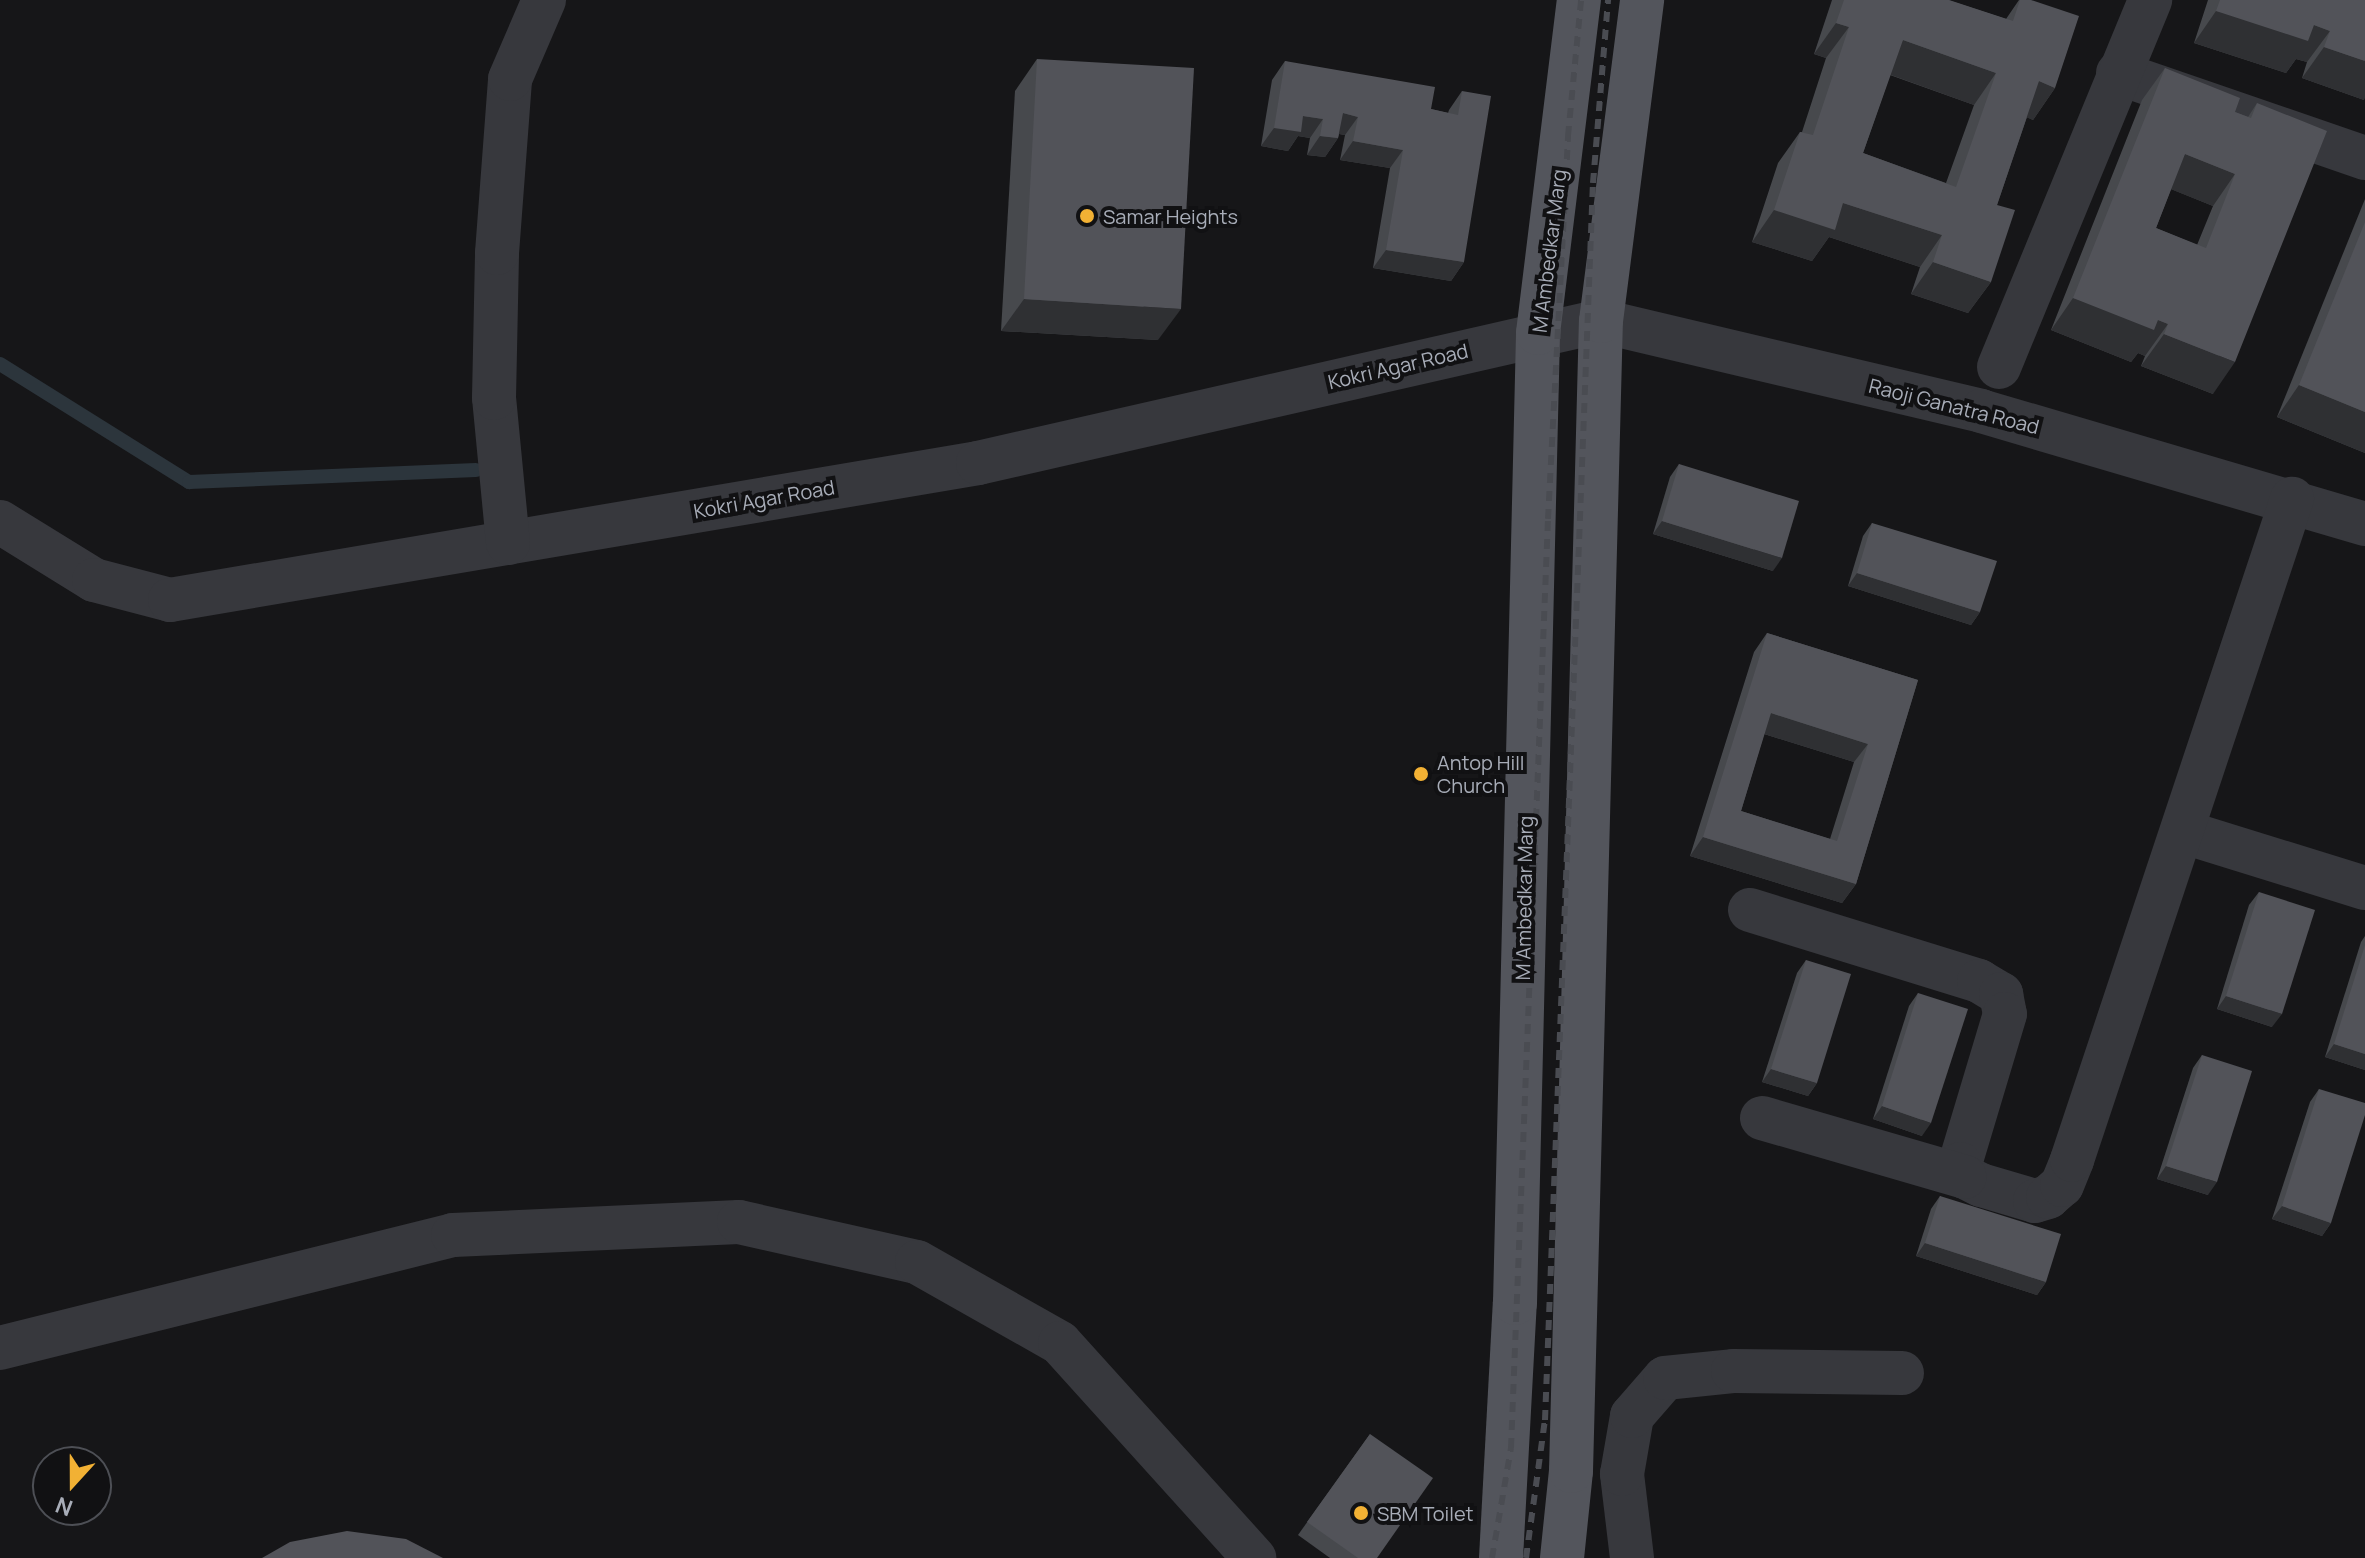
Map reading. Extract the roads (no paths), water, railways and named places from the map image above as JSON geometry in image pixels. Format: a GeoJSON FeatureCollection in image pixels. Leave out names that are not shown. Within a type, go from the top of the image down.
{"type":"FeatureCollection","features":[{"type":"Feature","properties":{"kind":"main road","name":"M Ambedkar Marg"},"geometry":{"type":"LineString","coordinates":[[1501,1558],[1515,1303],[1538,333],[1579,0]]}},
{"type":"Feature","properties":{"kind":"main road"},"geometry":{"type":"LineString","coordinates":[[1562,1558],[1571,1471],[1601,321],[1642,0]]}},
{"type":"Feature","properties":{"kind":"street"},"geometry":{"type":"LineString","coordinates":[[508,543],[494,398],[498,237],[510,79],[544,0]]}},
{"type":"Feature","properties":{"kind":"street"},"geometry":{"type":"LineString","coordinates":[[1999,367],[2150,0]]}},
{"type":"Feature","properties":{"kind":"street"},"geometry":{"type":"LineString","coordinates":[[2118,73],[2365,158]]}},
{"type":"Feature","properties":{"kind":"street","name":"Raoji Ganatra Road"},"geometry":{"type":"LineString","coordinates":[[1538,333],[1601,321],[1981,411],[2292,499],[2365,524]]}},
{"type":"Feature","properties":{"kind":"street","name":"Kokri Agar Road"},"geometry":{"type":"LineString","coordinates":[[0,522],[94,580],[170,600],[978,463],[1538,333]]}},
{"type":"Feature","properties":{"kind":"street"},"geometry":{"type":"LineString","coordinates":[[1762,1118],[1965,1177],[2035,1201],[2062,1185],[2184,832],[2292,499]]}},
{"type":"Feature","properties":{"kind":"street"},"geometry":{"type":"LineString","coordinates":[[2184,832],[2365,888]]}},
{"type":"Feature","properties":{"kind":"street"},"geometry":{"type":"LineString","coordinates":[[1750,910],[1979,981],[2001,994],[2005,1014],[1964,1146],[1960,1164],[1965,1177]]}},
{"type":"Feature","properties":{"kind":"street"},"geometry":{"type":"LineString","coordinates":[[0,1348],[453,1235],[739,1222],[917,1262],[1060,1343],[1254,1558]]}},
{"type":"Feature","properties":{"kind":"street"},"geometry":{"type":"LineString","coordinates":[[1632,1558],[1622,1474],[1632,1416],[1665,1378],[1733,1371],[1902,1373]]}},
{"type":"Feature","properties":{"kind":"waterway"},"geometry":{"type":"LineString","coordinates":[[0,364],[189,482],[476,470]]}},
{"type":"Feature","properties":{"kind":"railway"},"geometry":{"type":"LineString","coordinates":[[1492,1558],[1511,1448],[1548,519],[1568,136],[1581,0]]}},
{"type":"Feature","properties":{"kind":"railway"},"geometry":{"type":"LineString","coordinates":[[1526,1558],[1545,1420],[1593,183],[1608,0]]}},
{"type":"Feature","properties":{"kind":"place","name":"Samar Heights"},"geometry":{"type":"Point","coordinates":[1087,216]}},
{"type":"Feature","properties":{"kind":"place","name":"Antop Hill Church"},"geometry":{"type":"Point","coordinates":[1421,774]}},
{"type":"Feature","properties":{"kind":"place","name":"SBM Toilet"},"geometry":{"type":"Point","coordinates":[1361,1513]}}]}
